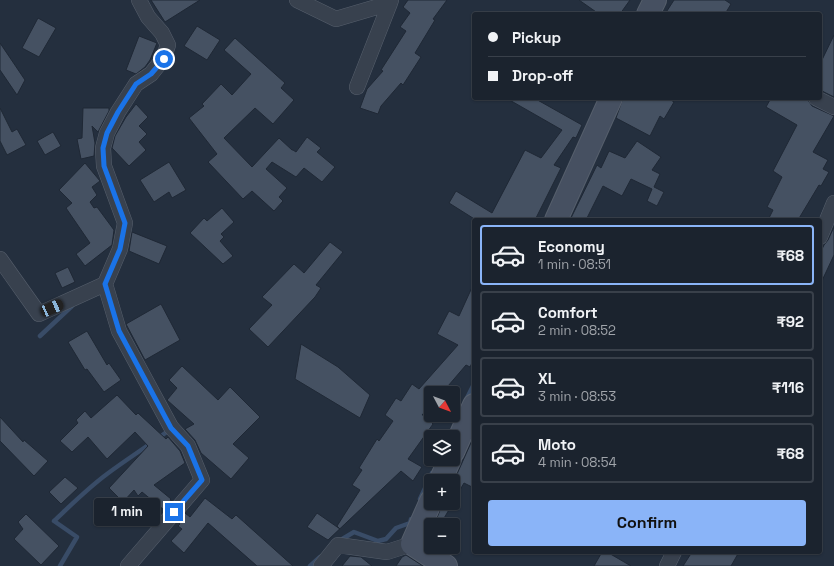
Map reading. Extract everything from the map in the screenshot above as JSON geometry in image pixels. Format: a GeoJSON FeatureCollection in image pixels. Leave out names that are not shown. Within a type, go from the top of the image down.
{"type":"FeatureCollection","features":[{"type":"Feature","properties":{"kind":"street"},"geometry":{"type":"LineString","coordinates":[[128,566],[202,480],[188,446],[171,428],[119,331],[105,284],[120,249],[125,223],[104,166],[103,148],[107,133],[118,112],[136,84],[151,74],[164,59],[168,45],[162,33],[148,17],[139,0]]}},
{"type":"Feature","properties":{"kind":"street"},"geometry":{"type":"LineString","coordinates":[[297,0],[336,18],[390,1]]}},
{"type":"Feature","properties":{"kind":"street"},"geometry":{"type":"LineString","coordinates":[[649,12],[655,0]]}},
{"type":"Feature","properties":{"kind":"street"},"geometry":{"type":"LineString","coordinates":[[356,87],[390,1]]}},
{"type":"Feature","properties":{"kind":"street"},"geometry":{"type":"LineString","coordinates":[[557,218],[610,100]]}},
{"type":"Feature","properties":{"kind":"street"},"geometry":{"type":"LineString","coordinates":[[820,100],[834,106]]}},
{"type":"Feature","properties":{"kind":"street"},"geometry":{"type":"LineString","coordinates":[[822,232],[834,203]]}},
{"type":"Feature","properties":{"kind":"street"},"geometry":{"type":"LineString","coordinates":[[0,259],[38,314],[105,284]]}},
{"type":"Feature","properties":{"kind":"street"},"geometry":{"type":"LineString","coordinates":[[460,436],[472,409]]}},
{"type":"Feature","properties":{"kind":"street"},"geometry":{"type":"LineString","coordinates":[[321,566],[338,545],[387,552],[412,544],[427,510]]}},
{"type":"Feature","properties":{"kind":"street"},"geometry":{"type":"LineString","coordinates":[[412,544],[446,566]]}},
{"type":"Feature","properties":{"kind":"street"},"geometry":{"type":"LineString","coordinates":[[667,566],[673,554]]}},
{"type":"Feature","properties":{"kind":"building"},"geometry":{"type":"Polygon","coordinates":[[[151,0],[200,0],[165,22],[151,0]]]}},
{"type":"Feature","properties":{"kind":"building"},"geometry":{"type":"Polygon","coordinates":[[[408,0],[447,0],[433,19],[435,20],[415,53],[421,57],[403,85],[401,83],[381,106],[378,114],[360,108],[367,89],[383,71],[381,70],[406,31],[400,27],[410,13],[403,7],[408,0]]]}},
{"type":"Feature","properties":{"kind":"building"},"geometry":{"type":"Polygon","coordinates":[[[579,0],[630,0],[621,12],[596,12],[579,0]]]}},
{"type":"Feature","properties":{"kind":"building"},"geometry":{"type":"Polygon","coordinates":[[[674,0],[725,0],[731,4],[726,12],[666,12],[674,0]]]}},
{"type":"Feature","properties":{"kind":"building"},"geometry":{"type":"Polygon","coordinates":[[[38,18],[56,28],[39,57],[22,48],[38,18]]]}},
{"type":"Feature","properties":{"kind":"building"},"geometry":{"type":"Polygon","coordinates":[[[197,26],[220,40],[207,60],[184,46],[197,26]]]}},
{"type":"Feature","properties":{"kind":"building"},"geometry":{"type":"Polygon","coordinates":[[[834,35],[834,97],[822,91],[822,60],[834,35]]]}},
{"type":"Feature","properties":{"kind":"building"},"geometry":{"type":"Polygon","coordinates":[[[139,36],[157,43],[150,60],[145,67],[136,74],[126,70],[139,36]]]}},
{"type":"Feature","properties":{"kind":"building"},"geometry":{"type":"Polygon","coordinates":[[[235,38],[285,83],[281,88],[294,100],[273,124],[255,108],[224,138],[252,167],[279,138],[296,152],[307,137],[321,148],[317,152],[335,167],[322,182],[304,168],[296,177],[272,162],[266,169],[287,188],[279,197],[283,201],[274,211],[252,191],[243,199],[208,162],[217,154],[189,118],[204,106],[202,104],[221,84],[232,95],[251,74],[224,50],[235,38]]]}},
{"type":"Feature","properties":{"kind":"building"},"geometry":{"type":"Polygon","coordinates":[[[0,43],[25,80],[17,95],[0,70],[0,43]]]}},
{"type":"Feature","properties":{"kind":"building"},"geometry":{"type":"Polygon","coordinates":[[[510,100],[538,100],[582,125],[576,138],[573,137],[554,165],[561,168],[536,218],[473,218],[449,203],[456,191],[492,213],[525,150],[541,158],[562,130],[510,100]]]}},
{"type":"Feature","properties":{"kind":"building"},"geometry":{"type":"Polygon","coordinates":[[[622,100],[671,100],[674,102],[664,119],[660,116],[650,136],[616,118],[622,100]]]}},
{"type":"Feature","properties":{"kind":"building"},"geometry":{"type":"Polygon","coordinates":[[[770,100],[808,100],[812,106],[834,116],[813,152],[828,160],[823,169],[829,172],[821,186],[819,185],[799,218],[769,218],[773,210],[767,207],[782,177],[773,171],[797,125],[766,107],[770,100]]]}},
{"type":"Feature","properties":{"kind":"building"},"geometry":{"type":"Polygon","coordinates":[[[136,104],[148,117],[139,126],[147,134],[139,142],[146,150],[129,166],[112,148],[115,136],[126,117],[136,104]]]}},
{"type":"Feature","properties":{"kind":"building"},"geometry":{"type":"Polygon","coordinates":[[[0,108],[12,132],[17,129],[26,145],[7,155],[0,141],[0,108]]]}},
{"type":"Feature","properties":{"kind":"building"},"geometry":{"type":"Polygon","coordinates":[[[83,108],[109,108],[109,111],[98,132],[92,126],[95,143],[94,156],[81,159],[77,139],[82,138],[83,108]]]}},
{"type":"Feature","properties":{"kind":"building"},"geometry":{"type":"Polygon","coordinates":[[[53,132],[61,146],[45,155],[37,141],[53,132]]]}},
{"type":"Feature","properties":{"kind":"building"},"geometry":{"type":"Polygon","coordinates":[[[637,141],[661,157],[652,170],[660,174],[654,187],[664,192],[657,206],[647,201],[652,189],[631,179],[622,196],[603,186],[587,218],[571,218],[597,165],[601,168],[609,151],[625,158],[637,141]]]}},
{"type":"Feature","properties":{"kind":"building"},"geometry":{"type":"Polygon","coordinates":[[[169,162],[186,190],[172,198],[169,192],[154,202],[140,180],[169,162]]]}},
{"type":"Feature","properties":{"kind":"building"},"geometry":{"type":"Polygon","coordinates":[[[85,163],[100,181],[92,187],[97,195],[90,202],[94,208],[97,207],[114,230],[112,245],[85,266],[76,254],[90,243],[66,208],[72,203],[59,190],[85,163]]]}},
{"type":"Feature","properties":{"kind":"building"},"geometry":{"type":"Polygon","coordinates":[[[222,208],[234,222],[221,234],[224,237],[220,241],[233,256],[223,264],[190,233],[204,218],[207,221],[222,208]]]}},
{"type":"Feature","properties":{"kind":"building"},"geometry":{"type":"Polygon","coordinates":[[[834,227],[834,255],[822,281],[822,249],[834,227]]]}},
{"type":"Feature","properties":{"kind":"building"},"geometry":{"type":"Polygon","coordinates":[[[132,232],[167,246],[159,264],[129,251],[132,232]]]}},
{"type":"Feature","properties":{"kind":"building"},"geometry":{"type":"Polygon","coordinates":[[[330,242],[343,252],[316,285],[321,288],[315,297],[268,347],[249,329],[272,305],[262,297],[294,264],[304,273],[330,242]]]}},
{"type":"Feature","properties":{"kind":"building"},"geometry":{"type":"Polygon","coordinates":[[[68,267],[75,282],[62,288],[55,273],[68,267]]]}},
{"type":"Feature","properties":{"kind":"building"},"geometry":{"type":"Polygon","coordinates":[[[472,287],[472,363],[470,367],[466,365],[448,386],[424,386],[424,413],[422,415],[424,415],[424,422],[431,422],[433,424],[429,430],[424,430],[424,437],[408,459],[422,467],[413,481],[401,471],[340,529],[337,526],[360,490],[352,485],[362,470],[359,468],[377,439],[379,441],[393,421],[385,415],[396,398],[401,401],[412,384],[419,389],[458,345],[437,334],[449,311],[459,316],[472,287]]]}},
{"type":"Feature","properties":{"kind":"building"},"geometry":{"type":"Polygon","coordinates":[[[161,304],[180,340],[145,360],[126,324],[161,304]]]}},
{"type":"Feature","properties":{"kind":"building"},"geometry":{"type":"Polygon","coordinates":[[[87,331],[107,365],[109,363],[121,380],[104,392],[87,369],[85,370],[68,342],[87,331]]]}},
{"type":"Feature","properties":{"kind":"building"},"geometry":{"type":"Polygon","coordinates":[[[301,344],[338,367],[370,395],[360,418],[295,379],[301,344]]]}},
{"type":"Feature","properties":{"kind":"building"},"geometry":{"type":"Polygon","coordinates":[[[182,366],[218,400],[230,387],[260,417],[233,444],[249,458],[231,479],[201,453],[195,440],[185,429],[194,424],[167,400],[177,388],[169,380],[182,366]]]}},
{"type":"Feature","properties":{"kind":"building"},"geometry":{"type":"Polygon","coordinates":[[[117,395],[136,415],[138,413],[166,439],[168,437],[180,451],[185,463],[154,485],[172,501],[164,510],[142,492],[138,496],[134,490],[123,502],[109,488],[148,446],[135,432],[107,459],[88,437],[72,452],[60,441],[78,423],[76,420],[85,411],[91,418],[117,395]]]}},
{"type":"Feature","properties":{"kind":"building"},"geometry":{"type":"Polygon","coordinates":[[[0,417],[23,442],[24,440],[48,461],[34,476],[0,441],[0,417]]]}},
{"type":"Feature","properties":{"kind":"building"},"geometry":{"type":"Polygon","coordinates":[[[472,440],[472,487],[464,483],[460,490],[460,474],[457,474],[472,440]]]}},
{"type":"Feature","properties":{"kind":"building"},"geometry":{"type":"Polygon","coordinates":[[[65,477],[78,488],[61,504],[49,492],[65,477]]]}},
{"type":"Feature","properties":{"kind":"building"},"geometry":{"type":"Polygon","coordinates":[[[205,498],[232,519],[236,515],[293,566],[257,566],[208,523],[184,553],[171,541],[182,529],[178,526],[180,524],[178,522],[185,513],[190,517],[205,498]]]}},
{"type":"Feature","properties":{"kind":"building"},"geometry":{"type":"Polygon","coordinates":[[[440,510],[449,510],[444,518],[437,518],[440,510]]]}},
{"type":"Feature","properties":{"kind":"building"},"geometry":{"type":"Polygon","coordinates":[[[317,513],[340,529],[328,540],[307,527],[317,513]]]}},
{"type":"Feature","properties":{"kind":"building"},"geometry":{"type":"Polygon","coordinates":[[[26,514],[59,546],[41,565],[14,539],[23,529],[18,522],[26,514]]]}},
{"type":"Feature","properties":{"kind":"building"},"geometry":{"type":"Polygon","coordinates":[[[601,554],[610,554],[631,566],[594,566],[601,554]]]}},
{"type":"Feature","properties":{"kind":"building"},"geometry":{"type":"Polygon","coordinates":[[[691,554],[738,554],[731,566],[683,566],[691,554]]]}},
{"type":"Feature","properties":{"kind":"building"},"geometry":{"type":"Polygon","coordinates":[[[406,555],[423,566],[396,566],[402,557],[406,555]]]}},
{"type":"Feature","properties":{"kind":"building"},"geometry":{"type":"Polygon","coordinates":[[[350,556],[361,557],[372,566],[342,566],[350,556]]]}},
{"type":"Feature","properties":{"kind":"waterway"},"geometry":{"type":"LineString","coordinates":[[40,336],[72,306]]}},
{"type":"Feature","properties":{"kind":"waterway"},"geometry":{"type":"LineString","coordinates":[[466,400],[472,388]]}},
{"type":"Feature","properties":{"kind":"waterway"},"geometry":{"type":"LineString","coordinates":[[60,566],[77,537],[54,521],[100,479],[168,431],[166,428]]}},
{"type":"Feature","properties":{"kind":"waterway"},"geometry":{"type":"LineString","coordinates":[[420,499],[432,473]]}},
{"type":"Feature","properties":{"kind":"waterway"},"geometry":{"type":"LineString","coordinates":[[339,541],[354,532],[378,541],[386,539],[396,528],[410,523],[411,519]]}},
{"type":"Feature","properties":{"kind":"waterway"},"geometry":{"type":"LineString","coordinates":[[310,566],[320,557]]}},
{"type":"Feature","properties":{"kind":"route"},"geometry":{"type":"LineString","coordinates":[[164,59],[151,74],[136,84],[118,112],[107,133],[103,148],[104,166],[125,223],[120,249],[105,284],[119,331],[171,428],[188,446],[202,480],[174,512]]}}]}
